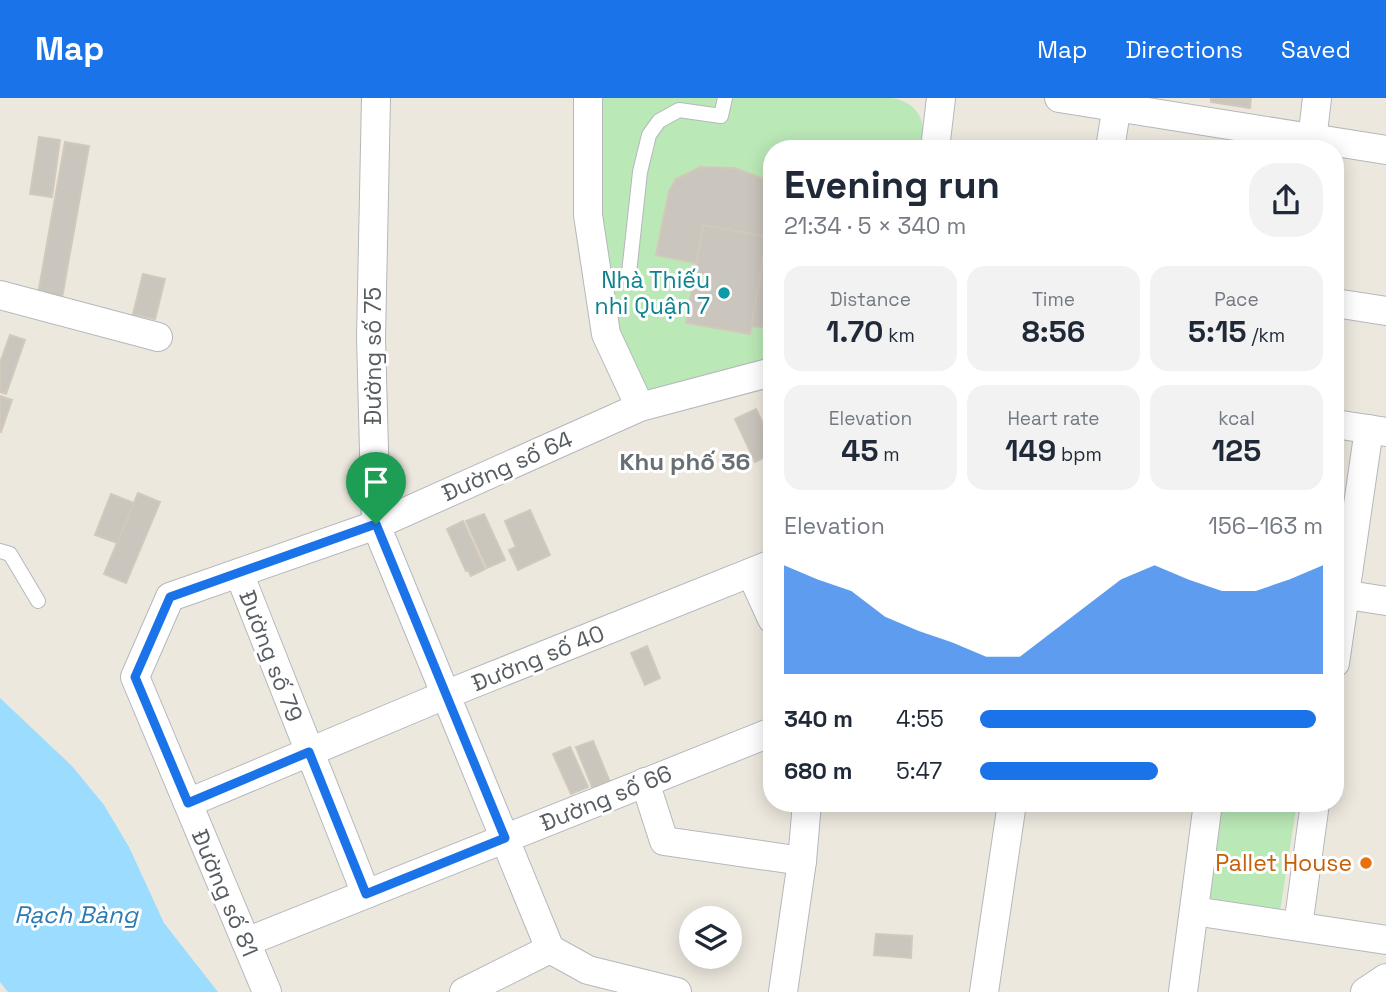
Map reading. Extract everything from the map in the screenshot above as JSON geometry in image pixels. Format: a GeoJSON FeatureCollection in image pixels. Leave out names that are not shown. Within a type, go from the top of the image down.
{"type":"FeatureCollection","features":[{"type":"Feature","properties":{"kind":"street","name":"Đường số 75"},"geometry":{"type":"LineString","coordinates":[[376,98],[371,338],[376,524],[550,949]]}},
{"type":"Feature","properties":{"kind":"street"},"geometry":{"type":"LineString","coordinates":[[588,98],[588,215],[606,334],[640,407]]}},
{"type":"Feature","properties":{"kind":"street"},"geometry":{"type":"LineString","coordinates":[[936,140],[942,98]]}},
{"type":"Feature","properties":{"kind":"street"},"geometry":{"type":"LineString","coordinates":[[1059,98],[1117,102],[1297,140]]}},
{"type":"Feature","properties":{"kind":"street"},"geometry":{"type":"LineString","coordinates":[[1311,140],[1317,98]]}},
{"type":"Feature","properties":{"kind":"street"},"geometry":{"type":"LineString","coordinates":[[1111,140],[1117,102]]}},
{"type":"Feature","properties":{"kind":"street"},"geometry":{"type":"LineString","coordinates":[[1344,146],[1386,149]]}},
{"type":"Feature","properties":{"kind":"street"},"geometry":{"type":"LineString","coordinates":[[0,295],[158,337]]}},
{"type":"Feature","properties":{"kind":"street"},"geometry":{"type":"LineString","coordinates":[[1344,305],[1386,312]]}},
{"type":"Feature","properties":{"kind":"street","name":"Đường số 64"},"geometry":{"type":"LineString","coordinates":[[135,677],[170,597],[376,524],[640,407],[763,374]]}},
{"type":"Feature","properties":{"kind":"street"},"geometry":{"type":"LineString","coordinates":[[1344,425],[1377,430],[1344,576]]}},
{"type":"Feature","properties":{"kind":"street","name":"Đường số 40"},"geometry":{"type":"LineString","coordinates":[[188,803],[445,695],[761,568]]}},
{"type":"Feature","properties":{"kind":"street","name":"Đường số 79"},"geometry":{"type":"LineString","coordinates":[[239,573],[366,894]]}},
{"type":"Feature","properties":{"kind":"street"},"geometry":{"type":"LineString","coordinates":[[1344,595],[1386,601]]}},
{"type":"Feature","properties":{"kind":"street","name":"Đường số 81"},"geometry":{"type":"LineString","coordinates":[[135,677],[267,992]]}},
{"type":"Feature","properties":{"kind":"street","name":"Đường số 66"},"geometry":{"type":"LineString","coordinates":[[246,942],[763,736]]}},
{"type":"Feature","properties":{"kind":"street"},"geometry":{"type":"LineString","coordinates":[[645,782],[664,841],[802,860]]}},
{"type":"Feature","properties":{"kind":"street"},"geometry":{"type":"LineString","coordinates":[[783,992],[806,812]]}},
{"type":"Feature","properties":{"kind":"street"},"geometry":{"type":"LineString","coordinates":[[984,992],[1011,812]]}},
{"type":"Feature","properties":{"kind":"street"},"geometry":{"type":"LineString","coordinates":[[1183,992],[1207,812]]}},
{"type":"Feature","properties":{"kind":"street"},"geometry":{"type":"LineString","coordinates":[[1298,926],[1314,812]]}},
{"type":"Feature","properties":{"kind":"street"},"geometry":{"type":"LineString","coordinates":[[1194,911],[1386,940]]}},
{"type":"Feature","properties":{"kind":"street"},"geometry":{"type":"LineString","coordinates":[[464,992],[550,949],[585,981],[677,992]]}},
{"type":"Feature","properties":{"kind":"street"},"geometry":{"type":"LineString","coordinates":[[1365,992],[1386,978]]}},
{"type":"Feature","properties":{"kind":"lane"},"geometry":{"type":"LineString","coordinates":[[629,273],[640,172],[649,135],[659,121],[679,110],[721,116],[724,98]]}},
{"type":"Feature","properties":{"kind":"lane"},"geometry":{"type":"LineString","coordinates":[[0,551],[10,554],[38,601]]}},
{"type":"Feature","properties":{"kind":"green space"},"geometry":{"type":"Polygon","coordinates":[[[603,98],[892,98],[915,109],[922,123],[923,140],[763,140],[763,365],[660,394],[648,390],[635,379],[609,302],[597,197],[603,98]]]}},
{"type":"Feature","properties":{"kind":"green space"},"geometry":{"type":"Polygon","coordinates":[[[1221,812],[1296,812],[1280,911],[1208,898],[1221,812]]]}},
{"type":"Feature","properties":{"kind":"water","name":"Rạch Bàng"},"geometry":{"type":"Polygon","coordinates":[[[0,698],[72,766],[104,805],[129,847],[164,923],[218,992],[8,992],[0,982],[0,698]]]}},
{"type":"Feature","properties":{"kind":"building"},"geometry":{"type":"Polygon","coordinates":[[[1211,98],[1251,98],[1250,108],[1211,102],[1211,98]]]}},
{"type":"Feature","properties":{"kind":"building"},"geometry":{"type":"Polygon","coordinates":[[[39,137],[60,140],[52,197],[30,194],[39,137]]]}},
{"type":"Feature","properties":{"kind":"building"},"geometry":{"type":"Polygon","coordinates":[[[65,142],[89,146],[62,298],[38,294],[65,142]]]}},
{"type":"Feature","properties":{"kind":"building"},"geometry":{"type":"Polygon","coordinates":[[[700,167],[735,168],[763,179],[763,236],[703,225],[696,263],[656,255],[669,191],[676,179],[700,167]]]}},
{"type":"Feature","properties":{"kind":"building","name":"Nhà Thiếu nhi Quận 7"},"geometry":{"type":"Polygon","coordinates":[[[703,225],[763,236],[763,260],[750,334],[686,323],[703,225]]]}},
{"type":"Feature","properties":{"kind":"building"},"geometry":{"type":"Polygon","coordinates":[[[763,259],[763,328],[751,326],[763,259]]]}},
{"type":"Feature","properties":{"kind":"building"},"geometry":{"type":"Polygon","coordinates":[[[143,274],[165,279],[155,319],[133,314],[143,274]]]}},
{"type":"Feature","properties":{"kind":"building"},"geometry":{"type":"Polygon","coordinates":[[[10,335],[25,340],[6,394],[0,392],[0,363],[10,335]]]}},
{"type":"Feature","properties":{"kind":"building"},"geometry":{"type":"Polygon","coordinates":[[[0,396],[12,400],[1,432],[0,432],[0,396]]]}},
{"type":"Feature","properties":{"kind":"building"},"geometry":{"type":"Polygon","coordinates":[[[756,409],[763,424],[763,458],[755,462],[735,419],[756,409]]]}},
{"type":"Feature","properties":{"kind":"building"},"geometry":{"type":"Polygon","coordinates":[[[138,493],[160,502],[126,583],[104,574],[138,493]]]}},
{"type":"Feature","properties":{"kind":"building"},"geometry":{"type":"Polygon","coordinates":[[[111,494],[134,503],[117,543],[95,535],[111,494]]]}},
{"type":"Feature","properties":{"kind":"building"},"geometry":{"type":"Polygon","coordinates":[[[530,510],[550,555],[518,570],[509,550],[516,547],[505,521],[530,510]]]}},
{"type":"Feature","properties":{"kind":"building"},"geometry":{"type":"Polygon","coordinates":[[[484,514],[505,560],[487,568],[466,521],[484,514]]]}},
{"type":"Feature","properties":{"kind":"building"},"geometry":{"type":"Polygon","coordinates":[[[463,521],[485,569],[471,576],[468,570],[466,571],[447,529],[463,521]]]}},
{"type":"Feature","properties":{"kind":"building"},"geometry":{"type":"Polygon","coordinates":[[[647,646],[660,678],[645,685],[631,653],[647,646]]]}},
{"type":"Feature","properties":{"kind":"building"},"geometry":{"type":"Polygon","coordinates":[[[593,741],[614,792],[597,799],[576,747],[593,741]]]}},
{"type":"Feature","properties":{"kind":"building"},"geometry":{"type":"Polygon","coordinates":[[[570,747],[588,787],[571,794],[553,754],[570,747]]]}},
{"type":"Feature","properties":{"kind":"building"},"geometry":{"type":"Polygon","coordinates":[[[876,934],[912,936],[911,958],[874,955],[876,934]]]}},
{"type":"Feature","properties":{"kind":"place","name":"Nhà Thiếu nhi Quận 7"},"geometry":{"type":"Point","coordinates":[724,293]}},
{"type":"Feature","properties":{"kind":"place","name":"Pallet House"},"geometry":{"type":"Point","coordinates":[1366,863]}},
{"type":"Feature","properties":{"kind":"district","name":"Khu phố 36"},"geometry":{"type":"Point","coordinates":[685,462]}},
{"type":"Feature","properties":{"kind":"route"},"geometry":{"type":"LineString","coordinates":[[376,524],[505,838],[366,894],[309,752],[188,803],[135,677],[170,597],[376,524]]}}]}
